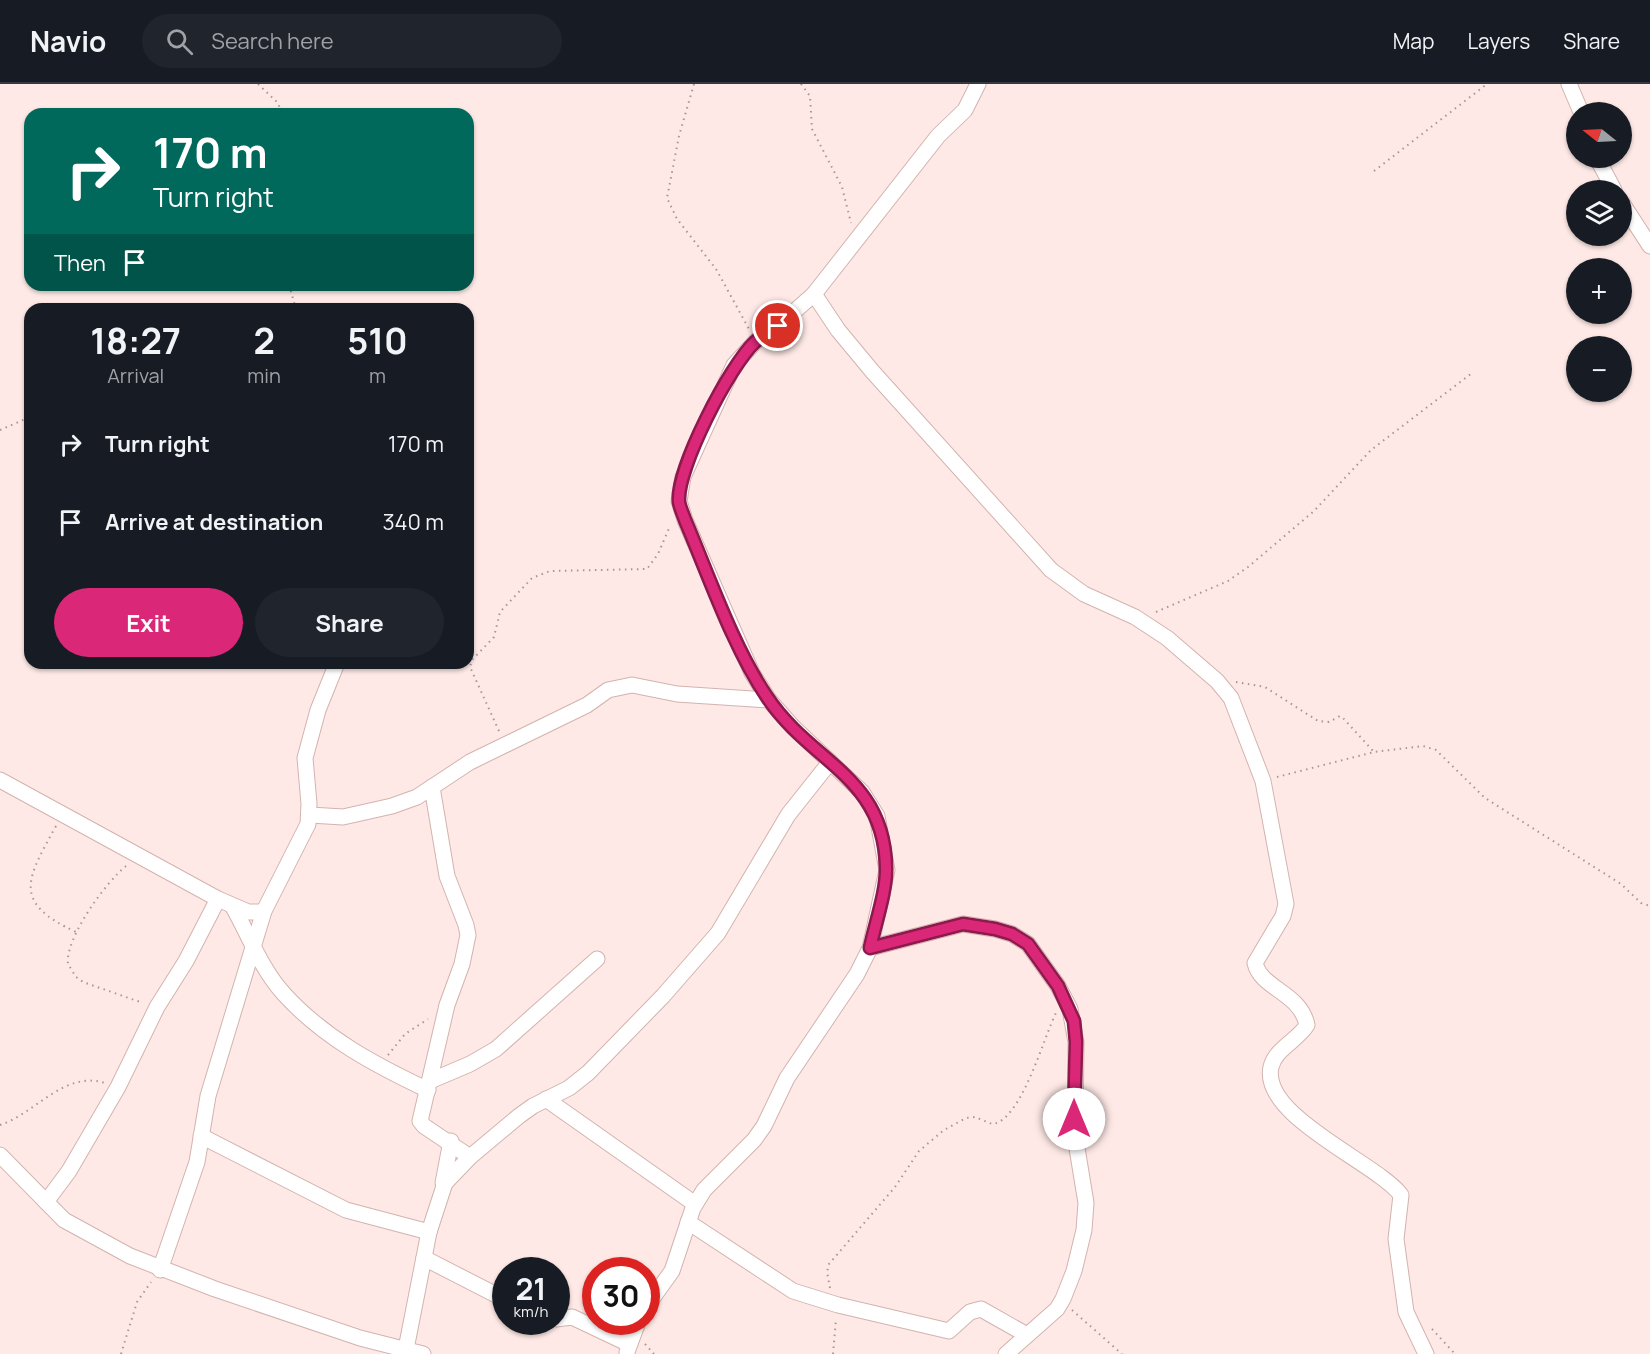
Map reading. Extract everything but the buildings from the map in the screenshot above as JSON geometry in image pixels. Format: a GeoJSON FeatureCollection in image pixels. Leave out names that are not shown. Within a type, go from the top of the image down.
{"type":"FeatureCollection","features":[{"type":"Feature","properties":{"kind":"street"},"geometry":{"type":"LineString","coordinates":[[660,1288],[672,1271],[695,1204],[704,1190],[754,1140],[764,1126],[787,1078],[857,974],[870,948],[886,870],[884,839],[877,816],[862,792],[769,700],[752,673],[685,520],[679,501],[683,477],[689,458],[734,365],[756,340],[778,326],[814,294],[938,136],[965,110],[978,84]]}},
{"type":"Feature","properties":{"kind":"street"},"geometry":{"type":"LineString","coordinates":[[1569,84],[1577,102]]}},
{"type":"Feature","properties":{"kind":"street"},"geometry":{"type":"LineString","coordinates":[[1632,218],[1650,246]]}},
{"type":"Feature","properties":{"kind":"street"},"geometry":{"type":"LineString","coordinates":[[814,294],[838,330],[872,371],[1051,570],[1084,594],[1136,618],[1167,639],[1217,681],[1231,698],[1263,781],[1286,904],[1283,916],[1255,963],[1261,975],[1287,993],[1305,1016],[1306,1025],[1272,1063],[1271,1081],[1277,1095],[1313,1129],[1401,1195],[1396,1239],[1406,1312],[1426,1354]]}},
{"type":"Feature","properties":{"kind":"street"},"geometry":{"type":"LineString","coordinates":[[159,1269],[192,1180],[208,1096],[263,912],[297,850],[310,815],[305,758],[318,710],[335,669]]}},
{"type":"Feature","properties":{"kind":"street"},"geometry":{"type":"LineString","coordinates":[[310,815],[343,817],[393,806],[417,796],[470,762],[586,705],[608,690],[632,685],[677,694],[769,700]]}},
{"type":"Feature","properties":{"kind":"street"},"geometry":{"type":"LineString","coordinates":[[442,1186],[470,1157],[519,1116],[569,1088],[588,1073],[710,943],[788,815],[830,762]]}},
{"type":"Feature","properties":{"kind":"street"},"geometry":{"type":"LineString","coordinates":[[0,780],[63,813],[137,857],[233,907],[248,912],[263,912]]}},
{"type":"Feature","properties":{"kind":"street"},"geometry":{"type":"LineString","coordinates":[[432,787],[447,876],[468,935],[462,964],[447,1005],[421,1124],[451,1142],[470,1157]]}},
{"type":"Feature","properties":{"kind":"street"},"geometry":{"type":"LineString","coordinates":[[46,1202],[69,1171],[118,1087],[157,1007],[186,961],[218,899]]}},
{"type":"Feature","properties":{"kind":"street"},"geometry":{"type":"LineString","coordinates":[[233,907],[253,946],[283,993],[326,1032],[356,1054],[378,1066],[429,1086],[496,1049],[597,959]]}},
{"type":"Feature","properties":{"kind":"street"},"geometry":{"type":"LineString","coordinates":[[870,948],[963,924],[995,929],[1012,934],[1028,944],[1064,997],[1075,1032],[1075,1136],[1086,1203],[1078,1257],[1063,1299],[1057,1309],[1006,1354]]}},
{"type":"Feature","properties":{"kind":"street"},"geometry":{"type":"LineString","coordinates":[[546,1099],[695,1204]]}},
{"type":"Feature","properties":{"kind":"street"},"geometry":{"type":"LineString","coordinates":[[201,1136],[346,1210],[429,1232]]}},
{"type":"Feature","properties":{"kind":"street"},"geometry":{"type":"LineString","coordinates":[[405,1349],[429,1232],[451,1142]]}},
{"type":"Feature","properties":{"kind":"street"},"geometry":{"type":"LineString","coordinates":[[0,1155],[64,1220],[77,1229],[159,1269],[360,1338],[423,1354]]}},
{"type":"Feature","properties":{"kind":"street"},"geometry":{"type":"LineString","coordinates":[[688,1222],[793,1291],[838,1305],[949,1331],[970,1312],[981,1309],[1027,1335]]}},
{"type":"Feature","properties":{"kind":"street"},"geometry":{"type":"LineString","coordinates":[[424,1258],[492,1293]]}},
{"type":"Feature","properties":{"kind":"street"},"geometry":{"type":"LineString","coordinates":[[570,1317],[628,1349]]}},
{"type":"Feature","properties":{"kind":"path"},"geometry":{"type":"LineString","coordinates":[[258,84],[278,103],[280,108]]}},
{"type":"Feature","properties":{"kind":"path"},"geometry":{"type":"LineString","coordinates":[[694,84],[679,136],[667,198],[677,219],[716,269],[756,340]]}},
{"type":"Feature","properties":{"kind":"path"},"geometry":{"type":"LineString","coordinates":[[801,84],[810,96],[812,129],[842,187],[853,244]]}},
{"type":"Feature","properties":{"kind":"path"},"geometry":{"type":"LineString","coordinates":[[1374,171],[1487,84]]}},
{"type":"Feature","properties":{"kind":"path"},"geometry":{"type":"LineString","coordinates":[[1136,618],[1177,605],[1228,581],[1241,572],[1314,511],[1371,450],[1472,373]]}},
{"type":"Feature","properties":{"kind":"path"},"geometry":{"type":"LineString","coordinates":[[0,430],[24,420]]}},
{"type":"Feature","properties":{"kind":"path"},"geometry":{"type":"LineString","coordinates":[[474,658],[494,637],[500,612],[532,578],[550,571],[647,569],[658,554],[679,501]]}},
{"type":"Feature","properties":{"kind":"path"},"geometry":{"type":"LineString","coordinates":[[470,669],[497,728],[510,742]]}},
{"type":"Feature","properties":{"kind":"path"},"geometry":{"type":"LineString","coordinates":[[1217,681],[1265,687],[1318,721],[1325,723],[1340,716],[1374,752]]}},
{"type":"Feature","properties":{"kind":"path"},"geometry":{"type":"LineString","coordinates":[[1263,781],[1374,752],[1423,747],[1436,750],[1485,798],[1621,884],[1641,903],[1650,906]]}},
{"type":"Feature","properties":{"kind":"path"},"geometry":{"type":"LineString","coordinates":[[63,813],[36,864],[31,889],[32,898],[42,914],[77,932]]}},
{"type":"Feature","properties":{"kind":"path"},"geometry":{"type":"LineString","coordinates":[[137,857],[120,871],[102,893],[77,932],[67,958],[71,972],[76,977],[99,988],[157,1007]]}},
{"type":"Feature","properties":{"kind":"path"},"geometry":{"type":"LineString","coordinates":[[833,1354],[838,1305],[827,1281],[829,1264],[895,1187],[919,1151],[944,1130],[966,1118],[975,1117],[992,1124],[1007,1116],[1026,1089],[1043,1040],[1064,997]]}},
{"type":"Feature","properties":{"kind":"path"},"geometry":{"type":"LineString","coordinates":[[378,1066],[405,1034],[447,1005]]}},
{"type":"Feature","properties":{"kind":"path"},"geometry":{"type":"LineString","coordinates":[[0,1125],[14,1120],[46,1097],[80,1081],[100,1081],[118,1087]]}},
{"type":"Feature","properties":{"kind":"path"},"geometry":{"type":"LineString","coordinates":[[121,1354],[137,1302],[159,1269]]}},
{"type":"Feature","properties":{"kind":"path"},"geometry":{"type":"LineString","coordinates":[[1063,1299],[1094,1331],[1122,1354]]}},
{"type":"Feature","properties":{"kind":"route"},"geometry":{"type":"LineString","coordinates":[[778,326],[756,340],[734,365],[689,458],[679,501],[685,520],[752,673],[769,700],[793,728],[862,792],[877,816],[884,839],[886,870],[870,948],[963,924],[1012,934],[1028,944],[1058,986],[1074,1021],[1076,1042],[1074,1119]]}}]}
